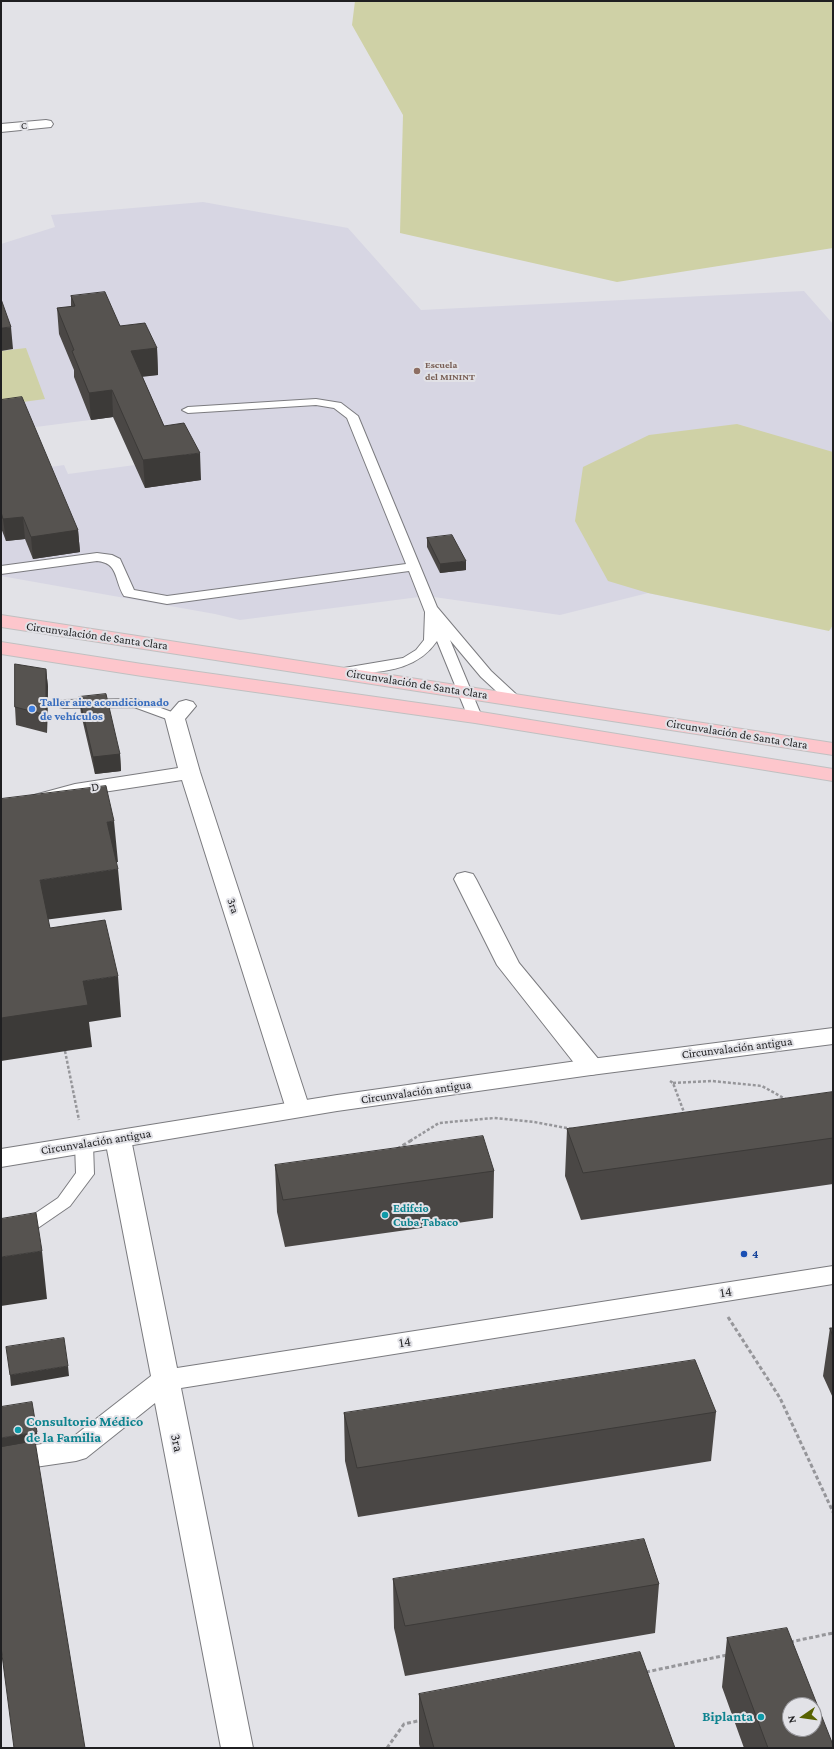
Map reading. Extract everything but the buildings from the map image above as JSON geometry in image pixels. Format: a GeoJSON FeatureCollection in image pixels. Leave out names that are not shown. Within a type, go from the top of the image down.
{"type":"FeatureCollection","features":[{"type":"Feature","properties":{"kind":"highway","name":"Circunvalación de Santa Clara"},"geometry":{"type":"LineString","coordinates":[[1,621],[833,748]]}},
{"type":"Feature","properties":{"kind":"highway","name":"Circunvalación de Santa Clara"},"geometry":{"type":"LineString","coordinates":[[1,648],[142,670],[475,717],[833,775]]}},
{"type":"Feature","properties":{"kind":"street","name":"C"},"geometry":{"type":"LineString","coordinates":[[1,128],[46,124]]}},
{"type":"Feature","properties":{"kind":"street","name":"3ra"},"geometry":{"type":"LineString","coordinates":[[181,712],[190,772],[298,1109]]}},
{"type":"Feature","properties":{"kind":"street","name":"D"},"geometry":{"type":"LineString","coordinates":[[1,811],[75,790],[190,772]]}},
{"type":"Feature","properties":{"kind":"street"},"geometry":{"type":"LineString","coordinates":[[465,879],[509,965],[591,1067]]}},
{"type":"Feature","properties":{"kind":"street","name":"Circunvalación antigua"},"geometry":{"type":"LineString","coordinates":[[1,1158],[298,1109],[591,1067],[833,1036]]}},
{"type":"Feature","properties":{"kind":"street","name":"3ra"},"geometry":{"type":"LineString","coordinates":[[118,1139],[237,1748]]}},
{"type":"Feature","properties":{"kind":"street","name":"14"},"geometry":{"type":"LineString","coordinates":[[1,1461],[76,1450],[165,1380],[833,1275]]}},
{"type":"Feature","properties":{"kind":"lane"},"geometry":{"type":"LineString","coordinates":[[188,410],[316,402],[337,405],[352,416],[475,717]]}},
{"type":"Feature","properties":{"kind":"lane"},"geometry":{"type":"LineString","coordinates":[[1,570],[97,556],[108,558],[116,562],[129,593],[167,600],[414,567]]}},
{"type":"Feature","properties":{"kind":"lane"},"geometry":{"type":"LineString","coordinates":[[343,672],[394,665],[408,661],[421,653],[431,641],[432,610]]}},
{"type":"Feature","properties":{"kind":"lane"},"geometry":{"type":"LineString","coordinates":[[432,610],[486,674],[513,699]]}},
{"type":"Feature","properties":{"kind":"lane"},"geometry":{"type":"LineString","coordinates":[[64,704],[136,703],[181,712]]}},
{"type":"Feature","properties":{"kind":"lane"},"geometry":{"type":"LineString","coordinates":[[1,1231],[29,1226],[64,1202],[85,1174],[84,1144]]}},
{"type":"Feature","properties":{"kind":"path"},"geometry":{"type":"LineString","coordinates":[[64,1051],[84,1144]]}},
{"type":"Feature","properties":{"kind":"path"},"geometry":{"type":"LineString","coordinates":[[643,1060],[673,1083],[686,1118]]}},
{"type":"Feature","properties":{"kind":"path"},"geometry":{"type":"LineString","coordinates":[[673,1083],[712,1081],[762,1086],[794,1104]]}},
{"type":"Feature","properties":{"kind":"path"},"geometry":{"type":"LineString","coordinates":[[393,1152],[439,1123],[494,1118],[534,1122],[579,1130]]}},
{"type":"Feature","properties":{"kind":"path"},"geometry":{"type":"LineString","coordinates":[[712,1294],[780,1398],[833,1512]]}},
{"type":"Feature","properties":{"kind":"path"},"geometry":{"type":"LineString","coordinates":[[786,1643],[833,1633]]}},
{"type":"Feature","properties":{"kind":"path"},"geometry":{"type":"LineString","coordinates":[[638,1674],[732,1654]]}},
{"type":"Feature","properties":{"kind":"path"},"geometry":{"type":"LineString","coordinates":[[387,1748],[404,1724],[427,1719]]}},
{"type":"Feature","properties":{"kind":"shaded area","name":"Escuela del MININT"},"geometry":{"type":"Polygon","coordinates":[[[203,202],[348,228],[421,310],[804,291],[833,324],[833,630],[648,593],[560,615],[427,596],[240,620],[215,614],[1,576],[1,244],[55,227],[51,215],[203,202]],[[113,417],[28,428],[44,468],[64,465],[68,474],[135,465],[113,417]]]}},
{"type":"Feature","properties":{"kind":"green space"},"geometry":{"type":"Polygon","coordinates":[[[355,1],[833,1],[833,248],[617,282],[400,233],[403,115],[352,25],[355,1]]]}},
{"type":"Feature","properties":{"kind":"green space"},"geometry":{"type":"Polygon","coordinates":[[[26,348],[45,399],[1,405],[1,351],[26,348]]]}},
{"type":"Feature","properties":{"kind":"green space"},"geometry":{"type":"Polygon","coordinates":[[[737,424],[833,452],[833,625],[829,631],[648,593],[608,581],[575,521],[583,467],[649,435],[737,424]]]}},
{"type":"Feature","properties":{"kind":"place","name":"Escuela del MININT"},"geometry":{"type":"Point","coordinates":[417,371]}},
{"type":"Feature","properties":{"kind":"place","name":"Taller aire acondicionado de vehículos"},"geometry":{"type":"Point","coordinates":[32,709]}},
{"type":"Feature","properties":{"kind":"place","name":"Edifcio Cuba Tabaco"},"geometry":{"type":"Point","coordinates":[385,1215]}},
{"type":"Feature","properties":{"kind":"place","name":"4"},"geometry":{"type":"Point","coordinates":[744,1254]}},
{"type":"Feature","properties":{"kind":"place","name":"Consultorio Médico de la Familia"},"geometry":{"type":"Point","coordinates":[18,1430]}},
{"type":"Feature","properties":{"kind":"place","name":"Biplanta"},"geometry":{"type":"Point","coordinates":[761,1717]}}]}
